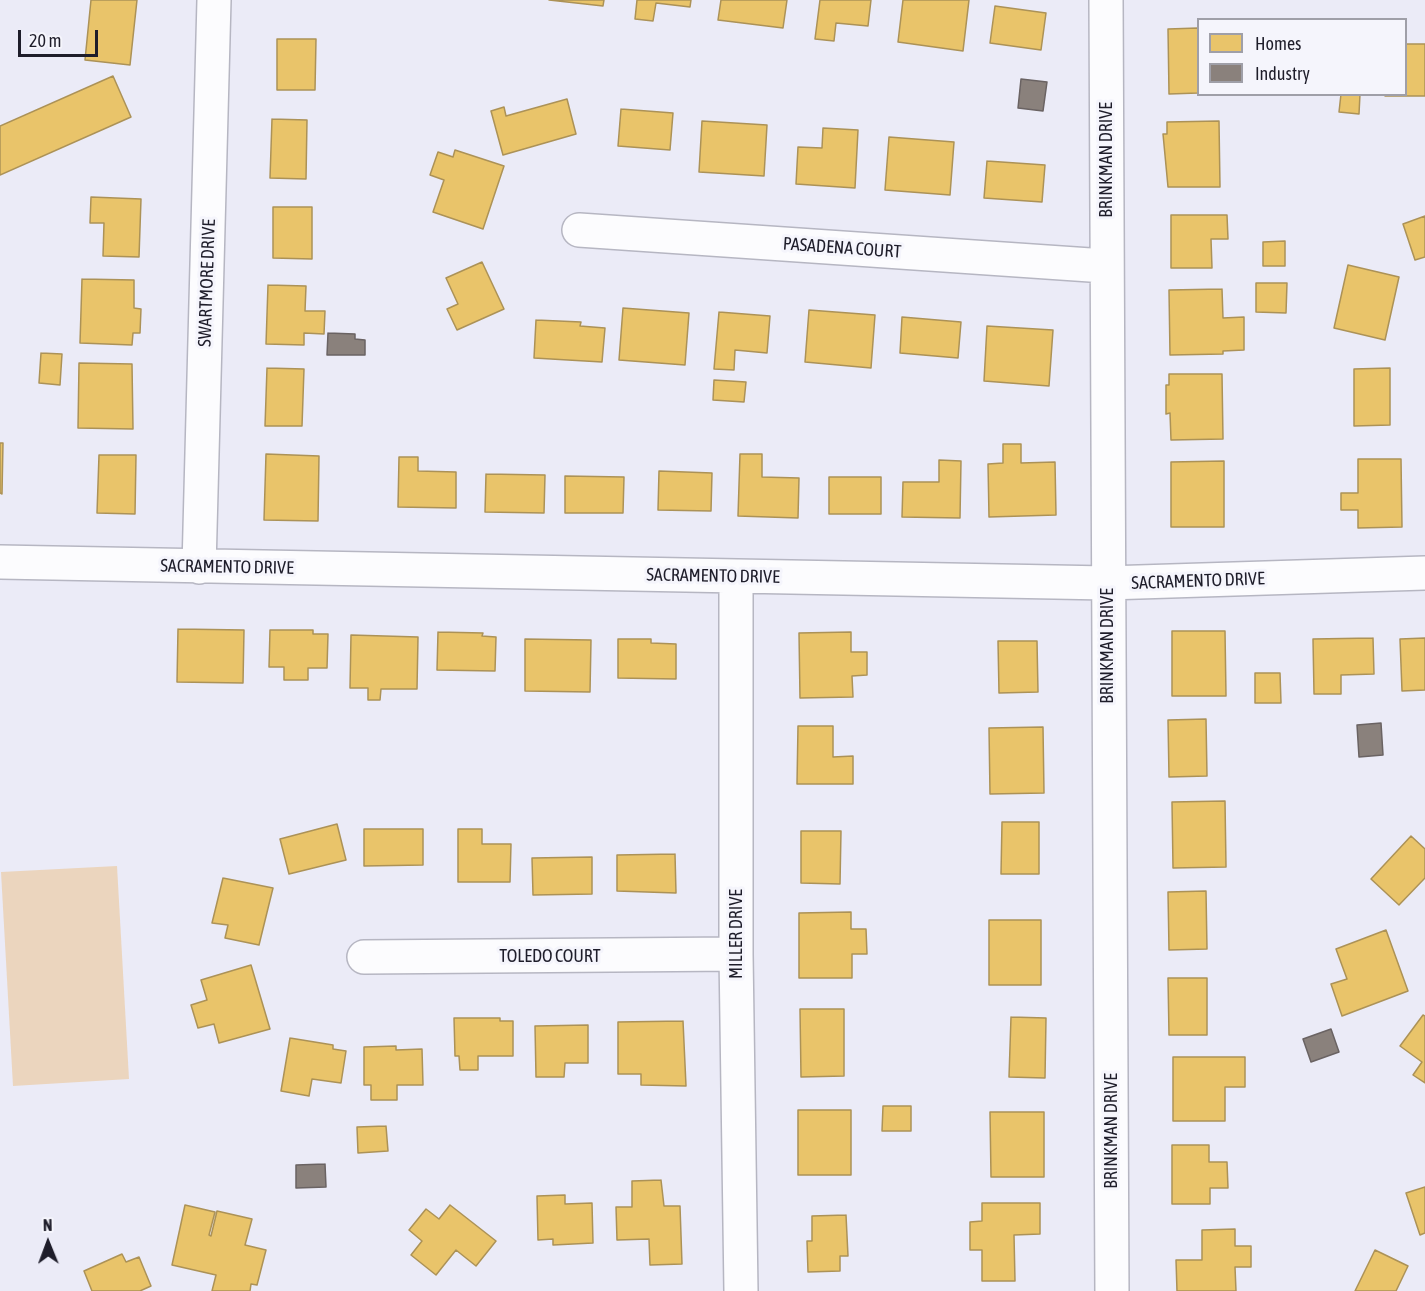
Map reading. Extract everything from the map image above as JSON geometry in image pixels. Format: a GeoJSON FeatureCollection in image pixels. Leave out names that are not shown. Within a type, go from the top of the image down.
{"type":"FeatureCollection","features":[{"type":"Feature","properties":{"kind":"street","name":"SWARTMORE DRIVE"},"geometry":{"type":"LineString","coordinates":[[199,567],[214,0]]}},
{"type":"Feature","properties":{"kind":"street","name":"BRINKMAN DRIVE"},"geometry":{"type":"LineString","coordinates":[[1106,0],[1105,266],[1112,1291]]}},
{"type":"Feature","properties":{"kind":"street","name":"PASADENA COURT"},"geometry":{"type":"LineString","coordinates":[[579,230],[1105,266]]}},
{"type":"Feature","properties":{"kind":"street","name":"SACRAMENTO DRIVE"},"geometry":{"type":"LineString","coordinates":[[0,562],[1107,583],[1425,573]]}},
{"type":"Feature","properties":{"kind":"street","name":"MILLER DRIVE"},"geometry":{"type":"LineString","coordinates":[[736,577],[736,954],[741,1291]]}},
{"type":"Feature","properties":{"kind":"street","name":"TOLEDO COURT"},"geometry":{"type":"LineString","coordinates":[[364,957],[736,954]]}},
{"type":"Feature","properties":{"kind":"shaded area"},"geometry":{"type":"Polygon","coordinates":[[[117,866],[129,1079],[13,1086],[1,872],[117,866]]]}},
{"type":"Feature","properties":{"kind":"building: Homes"},"geometry":{"type":"Polygon","coordinates":[[[91,0],[137,0],[130,65],[85,60],[91,0]]]}},
{"type":"Feature","properties":{"kind":"building: Homes"},"geometry":{"type":"Polygon","coordinates":[[[549,0],[604,0],[603,6],[549,0]]]}},
{"type":"Feature","properties":{"kind":"building: Homes"},"geometry":{"type":"Polygon","coordinates":[[[637,0],[691,0],[690,7],[656,3],[653,21],[635,19],[637,0]]]}},
{"type":"Feature","properties":{"kind":"building: Homes"},"geometry":{"type":"Polygon","coordinates":[[[721,0],[787,0],[783,28],[718,20],[721,0]]]}},
{"type":"Feature","properties":{"kind":"building: Homes"},"geometry":{"type":"Polygon","coordinates":[[[820,0],[871,0],[868,26],[836,23],[834,41],[815,39],[820,0]]]}},
{"type":"Feature","properties":{"kind":"building: Homes"},"geometry":{"type":"Polygon","coordinates":[[[903,0],[969,0],[963,51],[898,42],[903,0]]]}},
{"type":"Feature","properties":{"kind":"building: Homes"},"geometry":{"type":"Polygon","coordinates":[[[995,6],[1046,13],[1041,50],[990,43],[995,6]]]}},
{"type":"Feature","properties":{"kind":"building: Homes"},"geometry":{"type":"Polygon","coordinates":[[[1197,28],[1197,93],[1169,94],[1168,29],[1197,28]]]}},
{"type":"Feature","properties":{"kind":"building: Homes"},"geometry":{"type":"Polygon","coordinates":[[[277,39],[316,39],[315,90],[277,90],[277,39]]]}},
{"type":"Feature","properties":{"kind":"building: Homes"},"geometry":{"type":"Polygon","coordinates":[[[1407,44],[1425,44],[1425,96],[1407,96],[1407,44]]]}},
{"type":"Feature","properties":{"kind":"building: Homes"},"geometry":{"type":"Polygon","coordinates":[[[113,76],[131,117],[0,175],[0,126],[113,76]]]}},
{"type":"Feature","properties":{"kind":"building: Homes"},"geometry":{"type":"Polygon","coordinates":[[[1341,96],[1360,96],[1359,114],[1339,112],[1341,96]]]}},
{"type":"Feature","properties":{"kind":"building: Homes"},"geometry":{"type":"Polygon","coordinates":[[[567,99],[576,134],[503,155],[491,111],[504,107],[506,116],[567,99]]]}},
{"type":"Feature","properties":{"kind":"building: Homes"},"geometry":{"type":"Polygon","coordinates":[[[621,109],[673,113],[670,150],[618,146],[621,109]]]}},
{"type":"Feature","properties":{"kind":"building: Homes"},"geometry":{"type":"Polygon","coordinates":[[[272,119],[307,120],[306,179],[270,178],[272,119]]]}},
{"type":"Feature","properties":{"kind":"building: Homes"},"geometry":{"type":"Polygon","coordinates":[[[702,121],[767,125],[764,176],[699,172],[702,121]]]}},
{"type":"Feature","properties":{"kind":"building: Homes"},"geometry":{"type":"Polygon","coordinates":[[[1219,121],[1220,187],[1168,187],[1163,134],[1167,134],[1167,122],[1219,121]]]}},
{"type":"Feature","properties":{"kind":"building: Homes"},"geometry":{"type":"Polygon","coordinates":[[[823,128],[858,130],[855,188],[796,184],[798,147],[822,148],[823,128]]]}},
{"type":"Feature","properties":{"kind":"building: Homes"},"geometry":{"type":"Polygon","coordinates":[[[889,137],[954,142],[950,195],[885,190],[889,137]]]}},
{"type":"Feature","properties":{"kind":"building: Homes"},"geometry":{"type":"Polygon","coordinates":[[[455,150],[504,166],[483,229],[433,212],[444,180],[430,175],[438,152],[453,157],[455,150]]]}},
{"type":"Feature","properties":{"kind":"building: Homes"},"geometry":{"type":"Polygon","coordinates":[[[987,161],[1045,165],[1042,202],[984,198],[987,161]]]}},
{"type":"Feature","properties":{"kind":"building: Homes"},"geometry":{"type":"Polygon","coordinates":[[[91,197],[141,199],[139,257],[103,256],[104,223],[90,223],[91,197]]]}},
{"type":"Feature","properties":{"kind":"building: Homes"},"geometry":{"type":"Polygon","coordinates":[[[273,207],[312,207],[312,259],[273,258],[273,207]]]}},
{"type":"Feature","properties":{"kind":"building: Homes"},"geometry":{"type":"Polygon","coordinates":[[[1171,215],[1227,215],[1228,239],[1211,239],[1212,268],[1171,268],[1171,215]]]}},
{"type":"Feature","properties":{"kind":"building: Homes"},"geometry":{"type":"Polygon","coordinates":[[[1425,216],[1425,257],[1415,260],[1403,224],[1425,216]]]}},
{"type":"Feature","properties":{"kind":"building: Homes"},"geometry":{"type":"Polygon","coordinates":[[[1285,241],[1285,266],[1263,266],[1263,242],[1285,241]]]}},
{"type":"Feature","properties":{"kind":"building: Homes"},"geometry":{"type":"Polygon","coordinates":[[[482,262],[504,309],[457,330],[447,309],[458,304],[446,278],[482,262]]]}},
{"type":"Feature","properties":{"kind":"building: Homes"},"geometry":{"type":"Polygon","coordinates":[[[1348,265],[1399,277],[1385,340],[1334,328],[1348,265]]]}},
{"type":"Feature","properties":{"kind":"building: Homes"},"geometry":{"type":"Polygon","coordinates":[[[82,279],[134,280],[134,308],[141,309],[140,333],[133,333],[132,345],[80,343],[82,279]]]}},
{"type":"Feature","properties":{"kind":"building: Homes"},"geometry":{"type":"Polygon","coordinates":[[[1256,283],[1287,283],[1286,313],[1256,312],[1256,283]]]}},
{"type":"Feature","properties":{"kind":"building: Homes"},"geometry":{"type":"Polygon","coordinates":[[[268,285],[306,286],[305,311],[325,311],[324,334],[304,333],[304,345],[266,344],[268,285]]]}},
{"type":"Feature","properties":{"kind":"building: Homes"},"geometry":{"type":"Polygon","coordinates":[[[1222,289],[1223,318],[1244,317],[1244,350],[1223,351],[1223,354],[1170,355],[1169,290],[1222,289]]]}},
{"type":"Feature","properties":{"kind":"building: Homes"},"geometry":{"type":"Polygon","coordinates":[[[623,308],[689,313],[685,365],[619,360],[623,308]]]}},
{"type":"Feature","properties":{"kind":"building: Homes"},"geometry":{"type":"Polygon","coordinates":[[[809,310],[875,315],[871,368],[805,362],[809,310]]]}},
{"type":"Feature","properties":{"kind":"building: Homes"},"geometry":{"type":"Polygon","coordinates":[[[719,312],[770,316],[767,353],[735,350],[734,370],[714,369],[719,312]]]}},
{"type":"Feature","properties":{"kind":"building: Homes"},"geometry":{"type":"Polygon","coordinates":[[[902,317],[961,322],[958,358],[900,353],[902,317]]]}},
{"type":"Feature","properties":{"kind":"building: Homes"},"geometry":{"type":"Polygon","coordinates":[[[536,320],[581,322],[580,326],[605,328],[602,362],[534,358],[536,320]]]}},
{"type":"Feature","properties":{"kind":"building: Homes"},"geometry":{"type":"Polygon","coordinates":[[[987,326],[1053,330],[1049,386],[984,381],[987,326]]]}},
{"type":"Feature","properties":{"kind":"building: Homes"},"geometry":{"type":"Polygon","coordinates":[[[41,353],[62,354],[60,385],[39,383],[41,353]]]}},
{"type":"Feature","properties":{"kind":"building: Homes"},"geometry":{"type":"Polygon","coordinates":[[[79,363],[132,364],[133,429],[78,428],[79,363]]]}},
{"type":"Feature","properties":{"kind":"building: Homes"},"geometry":{"type":"Polygon","coordinates":[[[267,368],[304,369],[302,426],[265,426],[267,368]]]}},
{"type":"Feature","properties":{"kind":"building: Homes"},"geometry":{"type":"Polygon","coordinates":[[[1390,368],[1390,425],[1354,426],[1354,369],[1390,368]]]}},
{"type":"Feature","properties":{"kind":"building: Homes"},"geometry":{"type":"Polygon","coordinates":[[[1169,374],[1222,374],[1223,439],[1171,440],[1170,413],[1166,414],[1166,385],[1169,385],[1169,374]]]}},
{"type":"Feature","properties":{"kind":"building: Homes"},"geometry":{"type":"Polygon","coordinates":[[[714,380],[746,382],[744,402],[713,400],[714,380]]]}},
{"type":"Feature","properties":{"kind":"building: Homes"},"geometry":{"type":"Polygon","coordinates":[[[0,443],[3,443],[2,494],[0,493],[0,443]]]}},
{"type":"Feature","properties":{"kind":"building: Homes"},"geometry":{"type":"Polygon","coordinates":[[[1003,444],[1021,444],[1021,463],[1055,462],[1056,515],[989,517],[988,464],[1003,463],[1003,444]]]}},
{"type":"Feature","properties":{"kind":"building: Homes"},"geometry":{"type":"Polygon","coordinates":[[[266,454],[319,456],[318,521],[264,520],[266,454]]]}},
{"type":"Feature","properties":{"kind":"building: Homes"},"geometry":{"type":"Polygon","coordinates":[[[740,454],[762,454],[762,477],[799,478],[798,518],[738,516],[740,454]]]}},
{"type":"Feature","properties":{"kind":"building: Homes"},"geometry":{"type":"Polygon","coordinates":[[[99,455],[136,455],[135,514],[97,513],[99,455]]]}},
{"type":"Feature","properties":{"kind":"building: Homes"},"geometry":{"type":"Polygon","coordinates":[[[399,457],[418,457],[418,471],[456,472],[456,508],[398,507],[399,457]]]}},
{"type":"Feature","properties":{"kind":"building: Homes"},"geometry":{"type":"Polygon","coordinates":[[[1358,459],[1401,459],[1402,527],[1358,528],[1358,510],[1341,510],[1341,493],[1358,493],[1358,459]]]}},
{"type":"Feature","properties":{"kind":"building: Homes"},"geometry":{"type":"Polygon","coordinates":[[[939,460],[961,461],[960,518],[902,517],[903,482],[939,482],[939,460]]]}},
{"type":"Feature","properties":{"kind":"building: Homes"},"geometry":{"type":"Polygon","coordinates":[[[1224,461],[1224,527],[1171,527],[1171,462],[1224,461]]]}},
{"type":"Feature","properties":{"kind":"building: Homes"},"geometry":{"type":"Polygon","coordinates":[[[659,471],[712,473],[711,511],[658,510],[659,471]]]}},
{"type":"Feature","properties":{"kind":"building: Homes"},"geometry":{"type":"Polygon","coordinates":[[[486,474],[545,475],[544,513],[485,512],[486,474]]]}},
{"type":"Feature","properties":{"kind":"building: Homes"},"geometry":{"type":"Polygon","coordinates":[[[565,476],[624,477],[623,513],[565,513],[565,476]]]}},
{"type":"Feature","properties":{"kind":"building: Homes"},"geometry":{"type":"Polygon","coordinates":[[[829,477],[881,477],[881,514],[829,514],[829,477]]]}},
{"type":"Feature","properties":{"kind":"building: Homes"},"geometry":{"type":"Polygon","coordinates":[[[178,629],[244,630],[243,683],[177,682],[178,629]]]}},
{"type":"Feature","properties":{"kind":"building: Homes"},"geometry":{"type":"Polygon","coordinates":[[[270,630],[313,630],[313,634],[328,634],[327,668],[308,668],[308,680],[284,680],[284,667],[269,667],[270,630]]]}},
{"type":"Feature","properties":{"kind":"building: Homes"},"geometry":{"type":"Polygon","coordinates":[[[1172,631],[1225,631],[1226,696],[1172,696],[1172,631]]]}},
{"type":"Feature","properties":{"kind":"building: Homes"},"geometry":{"type":"Polygon","coordinates":[[[438,632],[483,633],[482,636],[496,637],[495,671],[437,670],[438,632]]]}},
{"type":"Feature","properties":{"kind":"building: Homes"},"geometry":{"type":"Polygon","coordinates":[[[851,632],[851,652],[867,652],[867,675],[852,676],[853,697],[800,698],[799,633],[851,632]]]}},
{"type":"Feature","properties":{"kind":"building: Homes"},"geometry":{"type":"Polygon","coordinates":[[[351,635],[418,637],[417,689],[381,689],[380,700],[368,700],[368,688],[350,688],[351,635]]]}},
{"type":"Feature","properties":{"kind":"building: Homes"},"geometry":{"type":"Polygon","coordinates":[[[1373,638],[1374,674],[1341,675],[1341,694],[1314,694],[1313,639],[1373,638]]]}},
{"type":"Feature","properties":{"kind":"building: Homes"},"geometry":{"type":"Polygon","coordinates":[[[1425,638],[1425,690],[1402,691],[1400,639],[1425,638]]]}},
{"type":"Feature","properties":{"kind":"building: Homes"},"geometry":{"type":"Polygon","coordinates":[[[525,639],[591,640],[590,692],[525,691],[525,639]]]}},
{"type":"Feature","properties":{"kind":"building: Homes"},"geometry":{"type":"Polygon","coordinates":[[[618,639],[651,639],[651,643],[676,644],[676,679],[618,678],[618,639]]]}},
{"type":"Feature","properties":{"kind":"building: Homes"},"geometry":{"type":"Polygon","coordinates":[[[998,641],[1037,641],[1038,692],[999,693],[998,641]]]}},
{"type":"Feature","properties":{"kind":"building: Homes"},"geometry":{"type":"Polygon","coordinates":[[[1255,673],[1280,673],[1281,703],[1255,703],[1255,673]]]}},
{"type":"Feature","properties":{"kind":"building: Homes"},"geometry":{"type":"Polygon","coordinates":[[[1206,719],[1207,776],[1169,777],[1168,720],[1206,719]]]}},
{"type":"Feature","properties":{"kind":"building: Homes"},"geometry":{"type":"Polygon","coordinates":[[[798,726],[833,726],[833,757],[853,756],[853,784],[797,784],[798,726]]]}},
{"type":"Feature","properties":{"kind":"building: Homes"},"geometry":{"type":"Polygon","coordinates":[[[1043,727],[1044,793],[990,794],[989,728],[1043,727]]]}},
{"type":"Feature","properties":{"kind":"building: Homes"},"geometry":{"type":"Polygon","coordinates":[[[1225,801],[1226,867],[1173,868],[1172,802],[1225,801]]]}},
{"type":"Feature","properties":{"kind":"building: Homes"},"geometry":{"type":"Polygon","coordinates":[[[1002,822],[1039,822],[1039,874],[1001,874],[1002,822]]]}},
{"type":"Feature","properties":{"kind":"building: Homes"},"geometry":{"type":"Polygon","coordinates":[[[337,824],[346,860],[289,874],[280,839],[337,824]]]}},
{"type":"Feature","properties":{"kind":"building: Homes"},"geometry":{"type":"Polygon","coordinates":[[[364,829],[423,829],[423,865],[364,866],[364,829]]]}},
{"type":"Feature","properties":{"kind":"building: Homes"},"geometry":{"type":"Polygon","coordinates":[[[458,829],[482,829],[482,844],[511,844],[510,882],[458,882],[458,829]]]}},
{"type":"Feature","properties":{"kind":"building: Homes"},"geometry":{"type":"Polygon","coordinates":[[[801,831],[841,831],[840,884],[801,883],[801,831]]]}},
{"type":"Feature","properties":{"kind":"building: Homes"},"geometry":{"type":"Polygon","coordinates":[[[1411,836],[1425,849],[1425,878],[1399,905],[1371,879],[1411,836]]]}},
{"type":"Feature","properties":{"kind":"building: Homes"},"geometry":{"type":"Polygon","coordinates":[[[675,854],[676,893],[617,891],[617,855],[675,854]]]}},
{"type":"Feature","properties":{"kind":"building: Homes"},"geometry":{"type":"Polygon","coordinates":[[[592,857],[592,894],[533,895],[532,858],[592,857]]]}},
{"type":"Feature","properties":{"kind":"building: Homes"},"geometry":{"type":"Polygon","coordinates":[[[223,878],[273,888],[259,945],[225,938],[228,925],[212,923],[223,878]]]}},
{"type":"Feature","properties":{"kind":"building: Homes"},"geometry":{"type":"Polygon","coordinates":[[[1206,891],[1207,949],[1169,950],[1168,892],[1206,891]]]}},
{"type":"Feature","properties":{"kind":"building: Homes"},"geometry":{"type":"Polygon","coordinates":[[[851,912],[851,929],[866,929],[867,954],[852,954],[852,978],[799,978],[799,913],[851,912]]]}},
{"type":"Feature","properties":{"kind":"building: Homes"},"geometry":{"type":"Polygon","coordinates":[[[989,920],[1041,920],[1041,985],[989,985],[989,920]]]}},
{"type":"Feature","properties":{"kind":"building: Homes"},"geometry":{"type":"Polygon","coordinates":[[[1386,930],[1408,991],[1342,1016],[1331,984],[1347,979],[1336,949],[1386,930]]]}},
{"type":"Feature","properties":{"kind":"building: Homes"},"geometry":{"type":"Polygon","coordinates":[[[251,965],[270,1029],[219,1043],[214,1024],[198,1028],[191,1005],[207,1000],[201,980],[251,965]]]}},
{"type":"Feature","properties":{"kind":"building: Homes"},"geometry":{"type":"Polygon","coordinates":[[[1168,978],[1207,978],[1207,1035],[1169,1035],[1168,978]]]}},
{"type":"Feature","properties":{"kind":"building: Homes"},"geometry":{"type":"Polygon","coordinates":[[[800,1009],[844,1009],[844,1076],[801,1077],[800,1009]]]}},
{"type":"Feature","properties":{"kind":"building: Homes"},"geometry":{"type":"Polygon","coordinates":[[[1423,1015],[1425,1016],[1425,1083],[1413,1075],[1422,1062],[1400,1046],[1423,1015]]]}},
{"type":"Feature","properties":{"kind":"building: Homes"},"geometry":{"type":"Polygon","coordinates":[[[1011,1017],[1046,1018],[1045,1078],[1009,1077],[1011,1017]]]}},
{"type":"Feature","properties":{"kind":"building: Homes"},"geometry":{"type":"Polygon","coordinates":[[[454,1018],[500,1018],[500,1021],[513,1021],[513,1056],[478,1056],[478,1070],[460,1070],[459,1056],[455,1056],[454,1018]]]}},
{"type":"Feature","properties":{"kind":"building: Homes"},"geometry":{"type":"Polygon","coordinates":[[[683,1021],[686,1086],[641,1085],[641,1074],[618,1074],[618,1022],[683,1021]]]}},
{"type":"Feature","properties":{"kind":"building: Homes"},"geometry":{"type":"Polygon","coordinates":[[[588,1025],[588,1063],[565,1063],[564,1077],[536,1077],[535,1026],[588,1025]]]}},
{"type":"Feature","properties":{"kind":"building: Homes"},"geometry":{"type":"Polygon","coordinates":[[[290,1038],[333,1045],[333,1049],[346,1051],[341,1083],[312,1079],[309,1096],[281,1091],[290,1038]]]}},
{"type":"Feature","properties":{"kind":"building: Homes"},"geometry":{"type":"Polygon","coordinates":[[[396,1046],[396,1050],[422,1049],[423,1085],[397,1085],[397,1100],[371,1100],[371,1085],[364,1085],[364,1047],[396,1046]]]}},
{"type":"Feature","properties":{"kind":"building: Homes"},"geometry":{"type":"Polygon","coordinates":[[[1173,1057],[1245,1057],[1245,1087],[1225,1087],[1225,1121],[1173,1121],[1173,1057]]]}},
{"type":"Feature","properties":{"kind":"building: Homes"},"geometry":{"type":"Polygon","coordinates":[[[883,1106],[911,1106],[911,1131],[882,1131],[883,1106]]]}},
{"type":"Feature","properties":{"kind":"building: Homes"},"geometry":{"type":"Polygon","coordinates":[[[798,1110],[851,1110],[851,1175],[798,1175],[798,1110]]]}},
{"type":"Feature","properties":{"kind":"building: Homes"},"geometry":{"type":"Polygon","coordinates":[[[990,1112],[1044,1112],[1044,1177],[991,1177],[990,1112]]]}},
{"type":"Feature","properties":{"kind":"building: Homes"},"geometry":{"type":"Polygon","coordinates":[[[386,1126],[388,1151],[358,1153],[357,1127],[386,1126]]]}},
{"type":"Feature","properties":{"kind":"building: Homes"},"geometry":{"type":"Polygon","coordinates":[[[1172,1145],[1209,1145],[1209,1162],[1227,1162],[1228,1188],[1210,1188],[1210,1204],[1172,1204],[1172,1145]]]}},
{"type":"Feature","properties":{"kind":"building: Homes"},"geometry":{"type":"Polygon","coordinates":[[[661,1180],[664,1206],[680,1206],[682,1264],[650,1265],[649,1239],[617,1240],[616,1207],[632,1207],[632,1181],[661,1180]]]}},
{"type":"Feature","properties":{"kind":"building: Homes"},"geometry":{"type":"Polygon","coordinates":[[[1425,1187],[1425,1233],[1420,1235],[1406,1193],[1425,1187]]]}},
{"type":"Feature","properties":{"kind":"building: Homes"},"geometry":{"type":"Polygon","coordinates":[[[565,1195],[565,1204],[592,1203],[593,1243],[553,1245],[553,1239],[538,1240],[537,1196],[565,1195]]]}},
{"type":"Feature","properties":{"kind":"building: Homes"},"geometry":{"type":"Polygon","coordinates":[[[982,1203],[1040,1203],[1040,1234],[1014,1235],[1015,1281],[982,1281],[982,1250],[970,1250],[970,1222],[982,1221],[982,1203]]]}},
{"type":"Feature","properties":{"kind":"building: Homes"},"geometry":{"type":"Polygon","coordinates":[[[185,1205],[215,1212],[209,1235],[211,1236],[217,1211],[252,1219],[245,1245],[266,1250],[257,1285],[251,1284],[250,1291],[212,1291],[216,1275],[172,1265],[185,1205]]]}},
{"type":"Feature","properties":{"kind":"building: Homes"},"geometry":{"type":"Polygon","coordinates":[[[450,1205],[496,1241],[476,1266],[456,1250],[436,1275],[411,1255],[422,1241],[409,1230],[426,1209],[439,1219],[450,1205]]]}},
{"type":"Feature","properties":{"kind":"building: Homes"},"geometry":{"type":"Polygon","coordinates":[[[846,1215],[848,1256],[840,1256],[840,1271],[808,1272],[807,1241],[812,1241],[812,1216],[846,1215]]]}},
{"type":"Feature","properties":{"kind":"building: Homes"},"geometry":{"type":"Polygon","coordinates":[[[1235,1229],[1235,1246],[1251,1246],[1251,1267],[1235,1267],[1236,1291],[1177,1291],[1176,1260],[1202,1260],[1202,1230],[1235,1229]]]}},
{"type":"Feature","properties":{"kind":"building: Homes"},"geometry":{"type":"Polygon","coordinates":[[[1375,1250],[1408,1266],[1396,1291],[1355,1291],[1375,1250]]]}},
{"type":"Feature","properties":{"kind":"building: Homes"},"geometry":{"type":"Polygon","coordinates":[[[122,1254],[126,1262],[139,1257],[151,1286],[140,1291],[92,1291],[84,1271],[122,1254]]]}},
{"type":"Feature","properties":{"kind":"building: Industry"},"geometry":{"type":"Polygon","coordinates":[[[1021,79],[1047,82],[1043,111],[1018,108],[1021,79]]]}},
{"type":"Feature","properties":{"kind":"building: Industry"},"geometry":{"type":"Polygon","coordinates":[[[328,333],[355,334],[355,339],[365,340],[365,355],[327,355],[328,333]]]}},
{"type":"Feature","properties":{"kind":"building: Industry"},"geometry":{"type":"Polygon","coordinates":[[[1381,723],[1383,755],[1359,757],[1357,725],[1381,723]]]}},
{"type":"Feature","properties":{"kind":"building: Industry"},"geometry":{"type":"Polygon","coordinates":[[[1331,1029],[1339,1052],[1311,1062],[1303,1039],[1331,1029]]]}},
{"type":"Feature","properties":{"kind":"building: Industry"},"geometry":{"type":"Polygon","coordinates":[[[325,1164],[326,1187],[296,1188],[296,1165],[325,1164]]]}}]}
